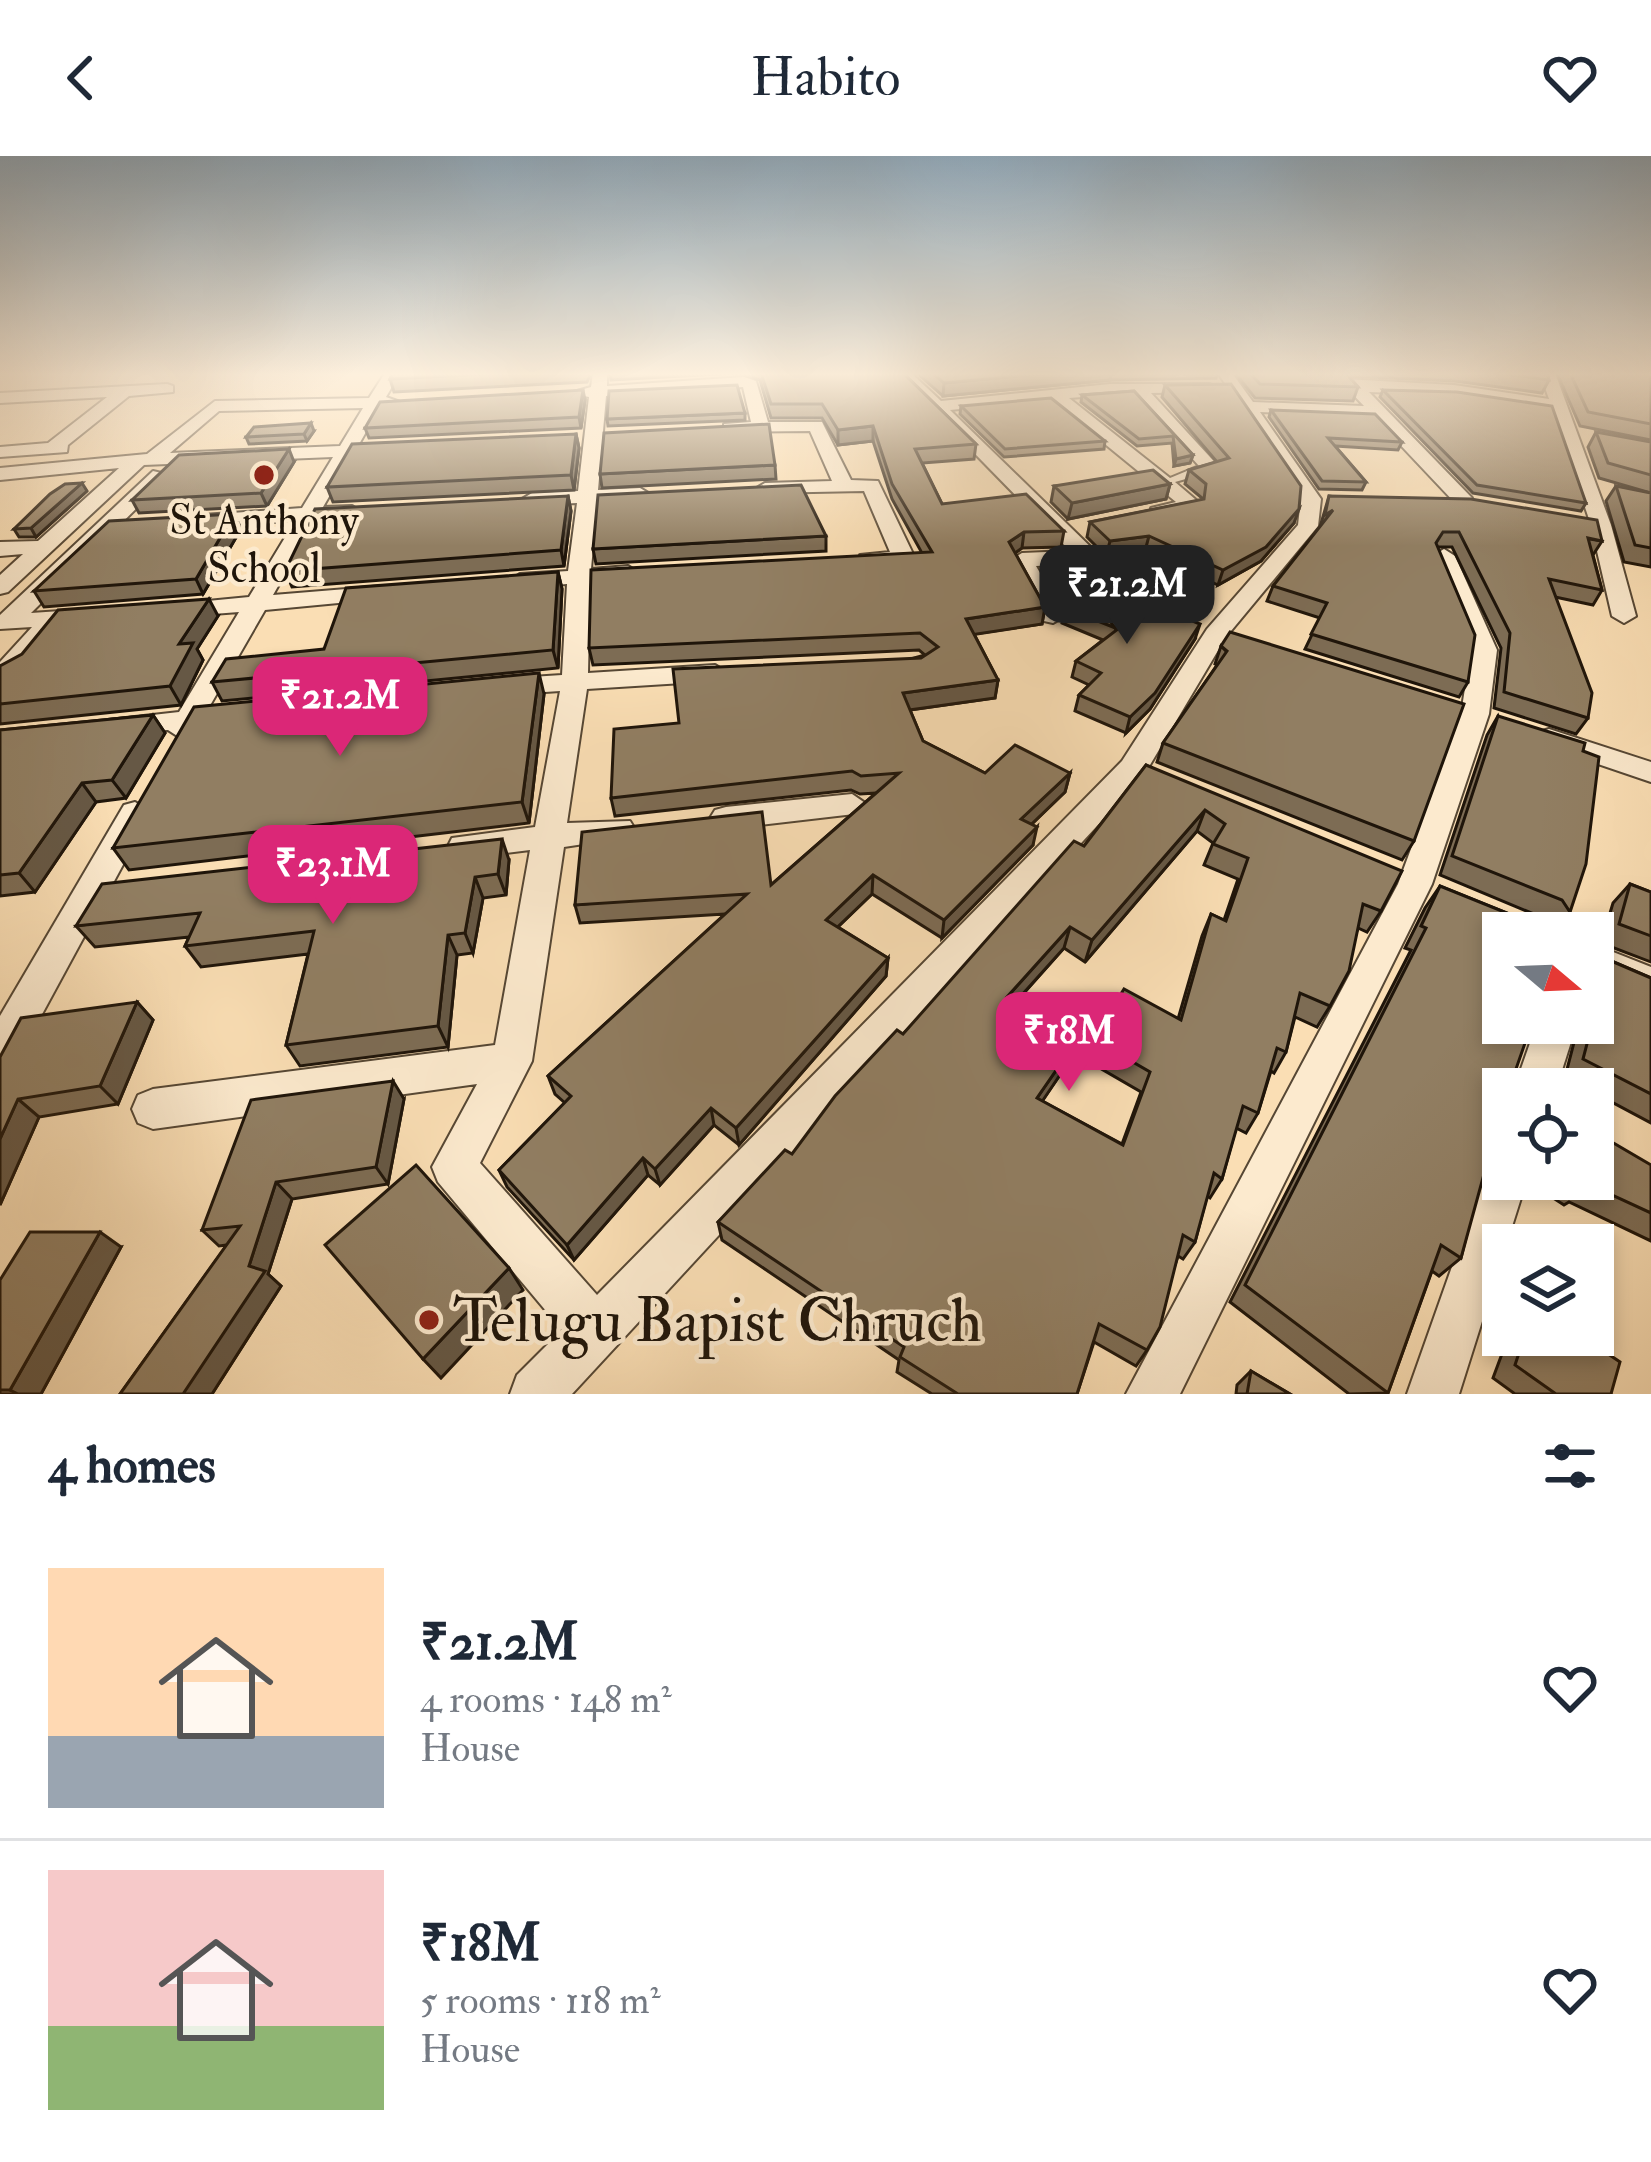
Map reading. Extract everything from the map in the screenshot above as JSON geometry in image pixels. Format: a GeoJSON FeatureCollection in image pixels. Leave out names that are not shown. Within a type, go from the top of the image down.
{"type":"FeatureCollection","features":[{"type":"Feature","properties":{"kind":"street"},"geometry":{"type":"LineString","coordinates":[[52,449],[75,431]]}},
{"type":"Feature","properties":{"kind":"street"},"geometry":{"type":"LineString","coordinates":[[0,586],[39,547],[183,431]]}},
{"type":"Feature","properties":{"kind":"street"},"geometry":{"type":"LineString","coordinates":[[166,758],[359,431]]}},
{"type":"Feature","properties":{"kind":"street"},"geometry":{"type":"LineString","coordinates":[[593,431],[579,576],[575,679],[553,835],[512,1061],[454,1168],[595,1331]]}},
{"type":"Feature","properties":{"kind":"street"},"geometry":{"type":"LineString","coordinates":[[818,431],[844,486]]}},
{"type":"Feature","properties":{"kind":"street"},"geometry":{"type":"LineString","coordinates":[[963,431],[1074,529],[1090,557],[1132,600],[1227,638]]}},
{"type":"Feature","properties":{"kind":"street"},"geometry":{"type":"LineString","coordinates":[[1100,431],[1192,505],[1128,518]]}},
{"type":"Feature","properties":{"kind":"street"},"geometry":{"type":"LineString","coordinates":[[1160,480],[1212,469],[1177,431]]}},
{"type":"Feature","properties":{"kind":"street"},"geometry":{"type":"LineString","coordinates":[[536,1394],[1143,772],[1322,499],[1268,431]]}},
{"type":"Feature","properties":{"kind":"street"},"geometry":{"type":"LineString","coordinates":[[1396,431],[1465,502]]}},
{"type":"Feature","properties":{"kind":"street"},"geometry":{"type":"LineString","coordinates":[[1576,431],[1598,488],[1601,524],[1624,616]]}},
{"type":"Feature","properties":{"kind":"street"},"geometry":{"type":"LineString","coordinates":[[0,452],[123,445],[112,463]]}},
{"type":"Feature","properties":{"kind":"street"},"geometry":{"type":"LineString","coordinates":[[0,474],[146,460],[414,448]]}},
{"type":"Feature","properties":{"kind":"street"},"geometry":{"type":"LineString","coordinates":[[4,622],[177,459]]}},
{"type":"Feature","properties":{"kind":"street"},"geometry":{"type":"LineString","coordinates":[[751,489],[871,485],[904,558],[834,562]]}},
{"type":"Feature","properties":{"kind":"street"},"geometry":{"type":"LineString","coordinates":[[520,500],[658,493]]}},
{"type":"Feature","properties":{"kind":"street"},"geometry":{"type":"LineString","coordinates":[[1421,501],[1488,506]]}},
{"type":"Feature","properties":{"kind":"street"},"geometry":{"type":"LineString","coordinates":[[106,525],[382,510]]}},
{"type":"Feature","properties":{"kind":"street"},"geometry":{"type":"LineString","coordinates":[[1578,521],[1601,524]]}},
{"type":"Feature","properties":{"kind":"street"},"geometry":{"type":"LineString","coordinates":[[0,549],[39,547]]}},
{"type":"Feature","properties":{"kind":"street"},"geometry":{"type":"LineString","coordinates":[[1152,1394],[1421,886],[1486,718],[1484,650],[1444,556]]}},
{"type":"Feature","properties":{"kind":"street"},"geometry":{"type":"LineString","coordinates":[[1053,616],[1022,560],[1090,557]]}},
{"type":"Feature","properties":{"kind":"street"},"geometry":{"type":"LineString","coordinates":[[486,584],[648,572]]}},
{"type":"Feature","properties":{"kind":"street"},"geometry":{"type":"LineString","coordinates":[[4,622],[417,590]]}},
{"type":"Feature","properties":{"kind":"street"},"geometry":{"type":"LineString","coordinates":[[0,678],[54,618]]}},
{"type":"Feature","properties":{"kind":"street"},"geometry":{"type":"LineString","coordinates":[[461,691],[575,679],[736,672]]}},
{"type":"Feature","properties":{"kind":"street"},"geometry":{"type":"LineString","coordinates":[[94,728],[256,713]]}},
{"type":"Feature","properties":{"kind":"street"},"geometry":{"type":"LineString","coordinates":[[1486,718],[1651,772]]}},
{"type":"Feature","properties":{"kind":"street"},"geometry":{"type":"LineString","coordinates":[[0,1053],[144,796]]}},
{"type":"Feature","properties":{"kind":"street"},"geometry":{"type":"LineString","coordinates":[[691,821],[852,805]]}},
{"type":"Feature","properties":{"kind":"street"},"geometry":{"type":"LineString","coordinates":[[437,849],[645,826]]}},
{"type":"Feature","properties":{"kind":"street"},"geometry":{"type":"LineString","coordinates":[[91,891],[137,885]]}},
{"type":"Feature","properties":{"kind":"street"},"geometry":{"type":"LineString","coordinates":[[1614,967],[1651,983]]}},
{"type":"Feature","properties":{"kind":"street"},"geometry":{"type":"LineString","coordinates":[[154,1109],[512,1061]]}},
{"type":"Feature","properties":{"kind":"street"},"geometry":{"type":"LineString","coordinates":[[1433,1394],[1498,1200]]}},
{"type":"Feature","properties":{"kind":"building"},"geometry":{"type":"Polygon","coordinates":[[[251,431],[306,431],[304,434],[246,437],[251,431]]]}},
{"type":"Feature","properties":{"kind":"building"},"geometry":{"type":"Polygon","coordinates":[[[770,431],[775,465],[600,474],[604,433],[770,431]]]}},
{"type":"Feature","properties":{"kind":"building"},"geometry":{"type":"Polygon","coordinates":[[[875,431],[962,431],[976,444],[915,449],[942,504],[1026,494],[1064,531],[1024,532],[1009,542],[1045,607],[966,619],[998,680],[903,693],[923,741],[985,773],[1015,745],[1070,773],[1021,819],[1037,827],[944,920],[873,875],[826,920],[888,958],[736,1128],[711,1108],[655,1169],[643,1158],[567,1245],[499,1170],[571,1096],[548,1076],[747,894],[575,905],[582,832],[762,812],[771,885],[899,773],[861,776],[852,771],[611,798],[614,729],[679,723],[673,669],[921,658],[938,647],[920,633],[589,648],[591,570],[932,552],[892,484],[875,431]]]}},
{"type":"Feature","properties":{"kind":"building"},"geometry":{"type":"Polygon","coordinates":[[[986,431],[1092,431],[1105,441],[1005,449],[986,431]]]}},
{"type":"Feature","properties":{"kind":"building"},"geometry":{"type":"Polygon","coordinates":[[[1128,431],[1171,431],[1193,455],[1176,459],[1173,436],[1139,439],[1128,431]]]}},
{"type":"Feature","properties":{"kind":"building"},"geometry":{"type":"Polygon","coordinates":[[[1205,431],[1263,431],[1301,486],[1299,509],[1266,547],[1223,570],[1149,536],[1110,541],[1090,522],[1204,499],[1206,484],[1189,470],[1229,458],[1205,431]]]}},
{"type":"Feature","properties":{"kind":"building"},"geometry":{"type":"Polygon","coordinates":[[[1286,431],[1391,431],[1402,442],[1328,438],[1366,482],[1322,481],[1286,431]]]}},
{"type":"Feature","properties":{"kind":"building"},"geometry":{"type":"Polygon","coordinates":[[[1423,431],[1561,431],[1586,503],[1477,485],[1423,431]]]}},
{"type":"Feature","properties":{"kind":"building"},"geometry":{"type":"Polygon","coordinates":[[[1596,432],[1651,442],[1651,475],[1608,463],[1596,432]]]}},
{"type":"Feature","properties":{"kind":"building"},"geometry":{"type":"Polygon","coordinates":[[[576,434],[571,475],[327,487],[352,444],[576,434]]]}},
{"type":"Feature","properties":{"kind":"building"},"geometry":{"type":"Polygon","coordinates":[[[289,449],[261,493],[132,500],[179,455],[289,449]]]}},
{"type":"Feature","properties":{"kind":"building"},"geometry":{"type":"Polygon","coordinates":[[[1153,470],[1170,484],[1072,503],[1054,486],[1153,470]]]}},
{"type":"Feature","properties":{"kind":"building"},"geometry":{"type":"Polygon","coordinates":[[[82,483],[31,528],[14,529],[50,494],[65,484],[82,483]]]}},
{"type":"Feature","properties":{"kind":"building"},"geometry":{"type":"Polygon","coordinates":[[[801,485],[826,536],[593,549],[598,495],[801,485]]]}},
{"type":"Feature","properties":{"kind":"building"},"geometry":{"type":"Polygon","coordinates":[[[1616,486],[1651,493],[1651,548],[1635,545],[1616,486]]]}},
{"type":"Feature","properties":{"kind":"building"},"geometry":{"type":"Polygon","coordinates":[[[568,496],[561,550],[285,571],[315,509],[568,496]]]}},
{"type":"Feature","properties":{"kind":"building"},"geometry":{"type":"Polygon","coordinates":[[[1329,496],[1471,499],[1597,520],[1602,541],[1588,538],[1602,590],[1549,579],[1592,693],[1588,718],[1504,692],[1510,633],[1459,532],[1443,532],[1436,543],[1475,635],[1468,682],[1311,634],[1327,603],[1273,586],[1333,510],[1325,515],[1329,496]]]}},
{"type":"Feature","properties":{"kind":"building"},"geometry":{"type":"Polygon","coordinates":[[[234,514],[196,579],[34,591],[109,521],[234,514]]]}},
{"type":"Feature","properties":{"kind":"building"},"geometry":{"type":"Polygon","coordinates":[[[1066,555],[1115,628],[1065,608],[1072,599],[1047,556],[1066,555]]]}},
{"type":"Feature","properties":{"kind":"building"},"geometry":{"type":"Polygon","coordinates":[[[558,572],[553,650],[212,682],[226,659],[324,649],[346,588],[558,572]]]}},
{"type":"Feature","properties":{"kind":"building"},"geometry":{"type":"Polygon","coordinates":[[[209,599],[179,644],[193,643],[170,686],[0,704],[0,666],[22,654],[58,610],[209,599]]]}},
{"type":"Feature","properties":{"kind":"building"},"geometry":{"type":"Polygon","coordinates":[[[1149,603],[1200,624],[1155,693],[1130,717],[1079,695],[1101,673],[1076,661],[1149,603]]]}},
{"type":"Feature","properties":{"kind":"building"},"geometry":{"type":"Polygon","coordinates":[[[1230,632],[1464,704],[1414,841],[1163,743],[1227,651],[1221,646],[1230,632]]]}},
{"type":"Feature","properties":{"kind":"building"},"geometry":{"type":"Polygon","coordinates":[[[539,673],[522,802],[113,848],[194,707],[539,673]]]}},
{"type":"Feature","properties":{"kind":"building"},"geometry":{"type":"Polygon","coordinates":[[[153,715],[112,780],[82,783],[19,873],[0,875],[0,730],[153,715]]]}},
{"type":"Feature","properties":{"kind":"building"},"geometry":{"type":"Polygon","coordinates":[[[1498,716],[1585,743],[1583,751],[1599,757],[1586,864],[1570,912],[1562,900],[1452,856],[1498,716]]]}},
{"type":"Feature","properties":{"kind":"building"},"geometry":{"type":"Polygon","coordinates":[[[1146,765],[1402,871],[1381,911],[1363,904],[1349,971],[1330,1006],[1300,993],[1286,1052],[1277,1048],[1258,1113],[1243,1106],[1222,1179],[1214,1173],[1195,1242],[1183,1235],[1160,1327],[1147,1350],[1099,1324],[1077,1394],[958,1394],[900,1357],[904,1347],[718,1222],[785,1150],[792,1154],[835,1096],[897,1030],[903,1034],[1074,841],[1084,846],[1146,765]],[[1205,810],[1092,940],[1070,927],[1007,997],[1077,1040],[1037,1098],[1123,1145],[1150,1072],[1093,1039],[1124,989],[1181,1020],[1211,914],[1226,921],[1248,858],[1213,844],[1225,824],[1205,810]]]}},
{"type":"Feature","properties":{"kind":"building"},"geometry":{"type":"Polygon","coordinates":[[[502,839],[498,874],[475,877],[465,933],[448,935],[438,1026],[286,1045],[314,931],[185,946],[200,913],[76,926],[102,884],[502,839]]]}},
{"type":"Feature","properties":{"kind":"building"},"geometry":{"type":"Polygon","coordinates":[[[1630,884],[1651,892],[1651,936],[1619,924],[1630,884]]]}},
{"type":"Feature","properties":{"kind":"building"},"geometry":{"type":"Polygon","coordinates":[[[1440,886],[1504,912],[1482,912],[1482,1044],[1525,1044],[1516,1068],[1482,1068],[1482,1182],[1461,1258],[1441,1245],[1388,1393],[1245,1285],[1426,928],[1421,926],[1440,886]]]}},
{"type":"Feature","properties":{"kind":"building"},"geometry":{"type":"Polygon","coordinates":[[[1614,962],[1651,978],[1651,1094],[1614,1075],[1614,1068],[1600,1068],[1583,1059],[1587,1044],[1614,1044],[1614,962]]]}},
{"type":"Feature","properties":{"kind":"building"},"geometry":{"type":"Polygon","coordinates":[[[137,1002],[100,1086],[18,1099],[0,1139],[0,1057],[21,1018],[137,1002]]]}},
{"type":"Feature","properties":{"kind":"building"},"geometry":{"type":"Polygon","coordinates":[[[393,1081],[376,1167],[276,1182],[249,1266],[265,1271],[183,1394],[120,1394],[240,1226],[202,1230],[251,1100],[393,1081]]]}},
{"type":"Feature","properties":{"kind":"building"},"geometry":{"type":"Polygon","coordinates":[[[1614,1143],[1651,1165],[1651,1213],[1614,1196],[1614,1143]]]}},
{"type":"Feature","properties":{"kind":"building"},"geometry":{"type":"Polygon","coordinates":[[[416,1165],[509,1268],[423,1359],[325,1245],[416,1165]]]}},
{"type":"Feature","properties":{"kind":"building"},"geometry":{"type":"Polygon","coordinates":[[[30,1232],[100,1232],[10,1390],[0,1390],[0,1280],[30,1232]]]}},
{"type":"Feature","properties":{"kind":"building"},"geometry":{"type":"Polygon","coordinates":[[[1518,1356],[1611,1356],[1620,1362],[1611,1394],[1556,1394],[1515,1365],[1518,1356]]]}},
{"type":"Feature","properties":{"kind":"building"},"geometry":{"type":"Polygon","coordinates":[[[1251,1371],[1290,1394],[1247,1394],[1251,1371]]]}},
{"type":"Feature","properties":{"kind":"place","name":"St Anthony School"},"geometry":{"type":"Point","coordinates":[264,475]}},
{"type":"Feature","properties":{"kind":"place","name":"Telugu Bapist Chruch"},"geometry":{"type":"Point","coordinates":[429,1320]}}]}
